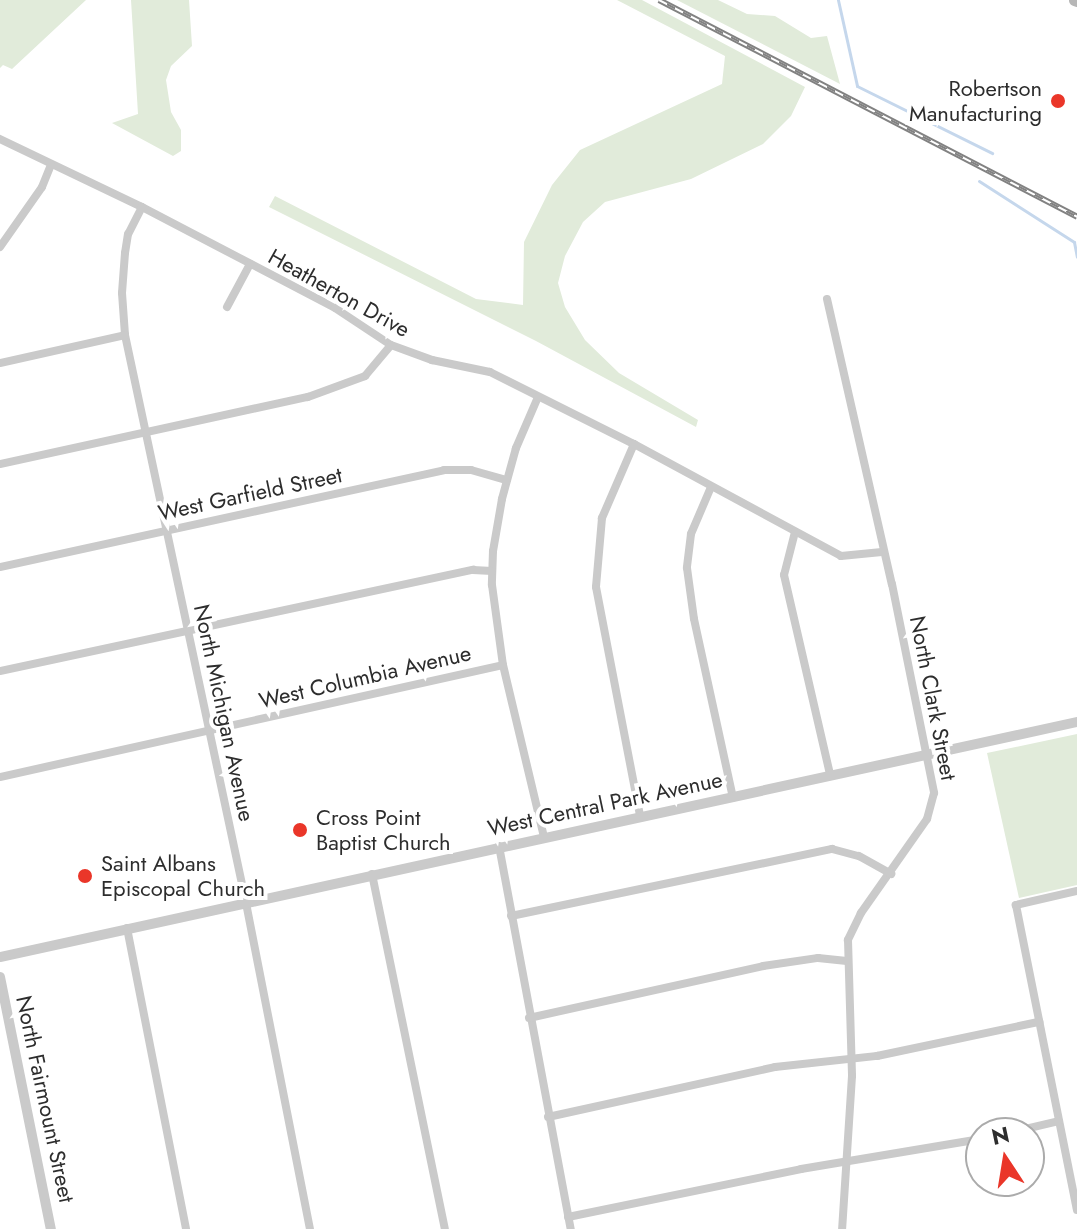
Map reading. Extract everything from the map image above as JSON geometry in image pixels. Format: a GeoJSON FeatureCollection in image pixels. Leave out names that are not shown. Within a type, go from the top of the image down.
{"type":"FeatureCollection","features":[{"type":"Feature","properties":{"kind":"street","name":"Heatherton Drive"},"geometry":{"type":"LineString","coordinates":[[0,139],[142,207],[335,308],[391,345],[432,360],[490,372],[634,444],[841,556],[882,552]]}},
{"type":"Feature","properties":{"kind":"street"},"geometry":{"type":"LineString","coordinates":[[0,247],[42,187],[51,165]]}},
{"type":"Feature","properties":{"kind":"street","name":"North Michigan Avenue"},"geometry":{"type":"LineString","coordinates":[[142,207],[128,234],[125,253],[122,293],[125,335],[246,903],[310,1229]]}},
{"type":"Feature","properties":{"kind":"street"},"geometry":{"type":"LineString","coordinates":[[227,307],[250,264]]}},
{"type":"Feature","properties":{"kind":"street","name":"North Clark Street"},"geometry":{"type":"LineString","coordinates":[[827,299],[934,793],[927,819],[853,927],[848,940],[852,1059],[842,1229]]}},
{"type":"Feature","properties":{"kind":"street"},"geometry":{"type":"LineString","coordinates":[[0,363],[125,335]]}},
{"type":"Feature","properties":{"kind":"street"},"geometry":{"type":"LineString","coordinates":[[0,464],[308,397],[365,376],[391,345]]}},
{"type":"Feature","properties":{"kind":"street"},"geometry":{"type":"LineString","coordinates":[[538,397],[529,412],[507,480],[492,571],[503,665],[544,837]]}},
{"type":"Feature","properties":{"kind":"street"},"geometry":{"type":"LineString","coordinates":[[634,444],[602,518],[596,587],[640,816]]}},
{"type":"Feature","properties":{"kind":"street","name":"West Garfield Street"},"geometry":{"type":"LineString","coordinates":[[0,567],[444,470],[471,470],[507,480]]}},
{"type":"Feature","properties":{"kind":"street"},"geometry":{"type":"LineString","coordinates":[[711,487],[691,534],[687,568],[694,619],[733,798]]}},
{"type":"Feature","properties":{"kind":"street"},"geometry":{"type":"LineString","coordinates":[[795,532],[784,575],[830,775]]}},
{"type":"Feature","properties":{"kind":"street"},"geometry":{"type":"LineString","coordinates":[[0,671],[473,570],[492,571]]}},
{"type":"Feature","properties":{"kind":"street","name":"West Columbia Avenue"},"geometry":{"type":"LineString","coordinates":[[0,777],[503,665]]}},
{"type":"Feature","properties":{"kind":"street","name":"West Central Park Avenue"},"geometry":{"type":"LineString","coordinates":[[0,957],[1077,722]]}},
{"type":"Feature","properties":{"kind":"street"},"geometry":{"type":"LineString","coordinates":[[499,846],[571,1229]]}},
{"type":"Feature","properties":{"kind":"street"},"geometry":{"type":"LineString","coordinates":[[511,916],[832,849],[859,856],[891,874]]}},
{"type":"Feature","properties":{"kind":"street"},"geometry":{"type":"LineString","coordinates":[[372,874],[445,1229]]}},
{"type":"Feature","properties":{"kind":"street"},"geometry":{"type":"LineString","coordinates":[[1077,891],[1016,905],[1077,1210]]}},
{"type":"Feature","properties":{"kind":"street"},"geometry":{"type":"LineString","coordinates":[[127,928],[186,1229]]}},
{"type":"Feature","properties":{"kind":"street"},"geometry":{"type":"LineString","coordinates":[[529,1018],[777,963],[818,958],[847,961]]}},
{"type":"Feature","properties":{"kind":"street","name":"North Fairmount Street"},"geometry":{"type":"LineString","coordinates":[[0,977],[51,1229]]}},
{"type":"Feature","properties":{"kind":"street"},"geometry":{"type":"LineString","coordinates":[[548,1117],[775,1067],[852,1059],[1039,1022]]}},
{"type":"Feature","properties":{"kind":"street"},"geometry":{"type":"LineString","coordinates":[[1045,1124],[1059,1121]]}},
{"type":"Feature","properties":{"kind":"street"},"geometry":{"type":"LineString","coordinates":[[568,1217],[965,1142]]}},
{"type":"Feature","properties":{"kind":"green space"},"geometry":{"type":"Polygon","coordinates":[[[0,0],[86,0],[12,69],[3,65],[0,68],[0,0]]]}},
{"type":"Feature","properties":{"kind":"green space"},"geometry":{"type":"Polygon","coordinates":[[[131,0],[189,0],[192,46],[171,66],[166,80],[171,112],[181,130],[181,151],[173,156],[112,123],[138,114],[131,0]]]}},
{"type":"Feature","properties":{"kind":"green space"},"geometry":{"type":"Polygon","coordinates":[[[617,0],[642,0],[805,87],[791,116],[763,144],[691,179],[605,202],[583,222],[565,256],[558,283],[565,307],[585,340],[619,373],[698,420],[696,427],[536,341],[269,207],[275,196],[476,299],[523,305],[524,242],[552,185],[580,150],[722,84],[725,56],[617,0]]]}},
{"type":"Feature","properties":{"kind":"green space"},"geometry":{"type":"Polygon","coordinates":[[[677,0],[718,0],[747,14],[775,16],[811,38],[827,36],[840,84],[677,0]]]}},
{"type":"Feature","properties":{"kind":"green space"},"geometry":{"type":"Polygon","coordinates":[[[1077,734],[1077,885],[1019,898],[987,753],[1077,734]]]}},
{"type":"Feature","properties":{"kind":"waterway"},"geometry":{"type":"LineString","coordinates":[[838,0],[857,86],[992,153]]}},
{"type":"Feature","properties":{"kind":"waterway"},"geometry":{"type":"LineString","coordinates":[[979,181],[1074,242],[1077,257]]}},
{"type":"Feature","properties":{"kind":"railway"},"geometry":{"type":"LineString","coordinates":[[659,0],[1077,217]]}},
{"type":"Feature","properties":{"kind":"place","name":"Robertson Manufacturing"},"geometry":{"type":"Point","coordinates":[1058,101]}},
{"type":"Feature","properties":{"kind":"place","name":"Cross Point Baptist Church"},"geometry":{"type":"Point","coordinates":[300,830]}},
{"type":"Feature","properties":{"kind":"place","name":"Saint Albans Episcopal Church"},"geometry":{"type":"Point","coordinates":[85,876]}}]}
